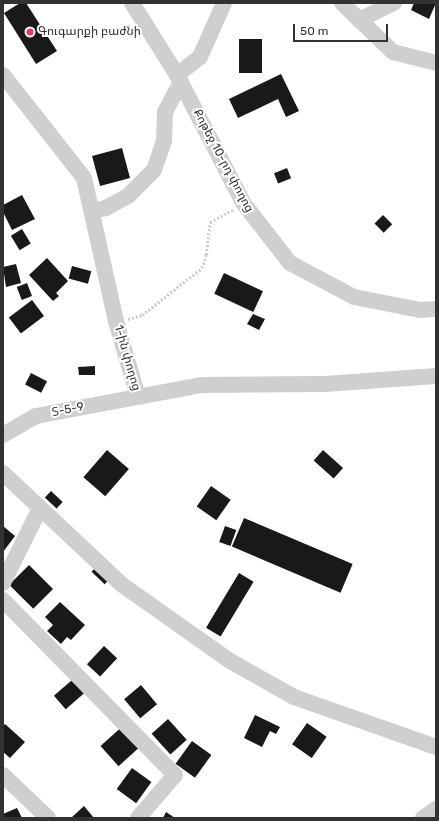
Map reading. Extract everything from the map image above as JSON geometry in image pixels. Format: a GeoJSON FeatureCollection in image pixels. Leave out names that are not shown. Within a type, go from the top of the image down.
{"type":"FeatureCollection","features":[{"type":"Feature","properties":{"kind":"street","name":"Քոթեջ 10-րդ փողոց"},"geometry":{"type":"LineString","coordinates":[[132,3],[179,78],[244,204],[290,263],[354,297],[420,310],[436,309]]}},
{"type":"Feature","properties":{"kind":"street"},"geometry":{"type":"LineString","coordinates":[[92,211],[106,208],[129,195],[154,170],[164,141],[165,112],[179,78],[200,57],[224,3]]}},
{"type":"Feature","properties":{"kind":"street"},"geometry":{"type":"LineString","coordinates":[[342,3],[393,52],[436,63]]}},
{"type":"Feature","properties":{"kind":"street"},"geometry":{"type":"LineString","coordinates":[[359,20],[394,3]]}},
{"type":"Feature","properties":{"kind":"street","name":"1-ին փողոց"},"geometry":{"type":"LineString","coordinates":[[3,75],[84,178],[116,321],[138,397],[202,385],[325,384],[436,376]]}},
{"type":"Feature","properties":{"kind":"street","name":"Տ-5-9"},"geometry":{"type":"LineString","coordinates":[[3,435],[36,416],[138,397]]}},
{"type":"Feature","properties":{"kind":"street"},"geometry":{"type":"LineString","coordinates":[[3,473],[39,510],[121,584],[230,661],[294,697],[436,747]]}},
{"type":"Feature","properties":{"kind":"street"},"geometry":{"type":"LineString","coordinates":[[3,583],[39,510]]}},
{"type":"Feature","properties":{"kind":"street"},"geometry":{"type":"LineString","coordinates":[[3,600],[175,775],[138,818]]}},
{"type":"Feature","properties":{"kind":"street"},"geometry":{"type":"LineString","coordinates":[[3,775],[48,818]]}},
{"type":"Feature","properties":{"kind":"street"},"geometry":{"type":"LineString","coordinates":[[423,818],[436,809]]}},
{"type":"Feature","properties":{"kind":"path"},"geometry":{"type":"LineString","coordinates":[[116,321],[142,315],[202,268],[206,255],[210,222],[244,204]]}},
{"type":"Feature","properties":{"kind":"building","name":"Գուգարքի բաժնի"},"geometry":{"type":"Polygon","coordinates":[[[20,3],[26,3],[57,51],[36,64],[4,13],[20,3]]]}},
{"type":"Feature","properties":{"kind":"building"},"geometry":{"type":"Polygon","coordinates":[[[414,3],[436,3],[429,19],[411,10],[414,3]]]}},
{"type":"Feature","properties":{"kind":"building"},"geometry":{"type":"Polygon","coordinates":[[[239,39],[262,39],[262,73],[239,73],[239,39]]]}},
{"type":"Feature","properties":{"kind":"building"},"geometry":{"type":"Polygon","coordinates":[[[281,74],[299,111],[286,117],[278,99],[238,118],[229,99],[281,74]]]}},
{"type":"Feature","properties":{"kind":"building"},"geometry":{"type":"Polygon","coordinates":[[[122,148],[130,178],[100,186],[92,156],[122,148]]]}},
{"type":"Feature","properties":{"kind":"building"},"geometry":{"type":"Polygon","coordinates":[[[287,168],[291,178],[278,183],[274,173],[287,168]]]}},
{"type":"Feature","properties":{"kind":"building"},"geometry":{"type":"Polygon","coordinates":[[[22,195],[35,219],[12,230],[3,212],[3,205],[22,195]]]}},
{"type":"Feature","properties":{"kind":"building"},"geometry":{"type":"Polygon","coordinates":[[[383,215],[392,224],[384,233],[375,223],[383,215]]]}},
{"type":"Feature","properties":{"kind":"building"},"geometry":{"type":"Polygon","coordinates":[[[22,229],[31,244],[20,250],[11,236],[22,229]]]}},
{"type":"Feature","properties":{"kind":"building"},"geometry":{"type":"Polygon","coordinates":[[[47,258],[68,281],[56,293],[59,296],[53,301],[29,275],[47,258]]]}},
{"type":"Feature","properties":{"kind":"building"},"geometry":{"type":"Polygon","coordinates":[[[16,264],[21,283],[6,287],[3,267],[16,264]]]}},
{"type":"Feature","properties":{"kind":"building"},"geometry":{"type":"Polygon","coordinates":[[[72,266],[91,271],[88,284],[69,279],[72,266]]]}},
{"type":"Feature","properties":{"kind":"building"},"geometry":{"type":"Polygon","coordinates":[[[224,273],[263,291],[253,312],[214,294],[224,273]]]}},
{"type":"Feature","properties":{"kind":"building"},"geometry":{"type":"Polygon","coordinates":[[[27,283],[32,296],[22,300],[17,287],[27,283]]]}},
{"type":"Feature","properties":{"kind":"building"},"geometry":{"type":"Polygon","coordinates":[[[32,300],[44,316],[21,333],[9,317],[32,300]]]}},
{"type":"Feature","properties":{"kind":"building"},"geometry":{"type":"Polygon","coordinates":[[[253,314],[265,319],[259,330],[247,324],[253,314]]]}},
{"type":"Feature","properties":{"kind":"building"},"geometry":{"type":"Polygon","coordinates":[[[95,366],[95,375],[79,375],[78,367],[95,366]]]}},
{"type":"Feature","properties":{"kind":"building"},"geometry":{"type":"Polygon","coordinates":[[[31,373],[47,381],[41,393],[25,385],[31,373]]]}},
{"type":"Feature","properties":{"kind":"building"},"geometry":{"type":"Polygon","coordinates":[[[107,450],[129,469],[105,496],[83,477],[107,450]]]}},
{"type":"Feature","properties":{"kind":"building"},"geometry":{"type":"Polygon","coordinates":[[[323,450],[343,468],[334,478],[314,460],[323,450]]]}},
{"type":"Feature","properties":{"kind":"building"},"geometry":{"type":"Polygon","coordinates":[[[211,486],[231,500],[216,520],[197,506],[211,486]]]}},
{"type":"Feature","properties":{"kind":"building"},"geometry":{"type":"Polygon","coordinates":[[[51,491],[63,502],[57,508],[45,498],[51,491]]]}},
{"type":"Feature","properties":{"kind":"building"},"geometry":{"type":"Polygon","coordinates":[[[244,518],[353,564],[341,593],[232,547],[244,518]]]}},
{"type":"Feature","properties":{"kind":"building"},"geometry":{"type":"Polygon","coordinates":[[[3,526],[15,536],[3,552],[3,526]]]}},
{"type":"Feature","properties":{"kind":"building"},"geometry":{"type":"Polygon","coordinates":[[[225,526],[236,530],[230,546],[219,542],[225,526]]]}},
{"type":"Feature","properties":{"kind":"building"},"geometry":{"type":"Polygon","coordinates":[[[29,565],[53,589],[33,609],[9,585],[29,565]]]}},
{"type":"Feature","properties":{"kind":"building"},"geometry":{"type":"Polygon","coordinates":[[[97,566],[110,578],[105,584],[92,572],[97,566]]]}},
{"type":"Feature","properties":{"kind":"building"},"geometry":{"type":"Polygon","coordinates":[[[239,573],[254,582],[221,637],[206,628],[239,573]]]}},
{"type":"Feature","properties":{"kind":"building"},"geometry":{"type":"Polygon","coordinates":[[[60,602],[85,625],[71,640],[67,637],[61,644],[47,631],[53,625],[45,617],[60,602]]]}},
{"type":"Feature","properties":{"kind":"building"},"geometry":{"type":"Polygon","coordinates":[[[104,646],[117,658],[100,677],[87,664],[104,646]]]}},
{"type":"Feature","properties":{"kind":"building"},"geometry":{"type":"Polygon","coordinates":[[[72,680],[84,694],[66,709],[54,696],[72,680]]]}},
{"type":"Feature","properties":{"kind":"building"},"geometry":{"type":"Polygon","coordinates":[[[141,685],[157,704],[140,718],[124,699],[141,685]]]}},
{"type":"Feature","properties":{"kind":"building"},"geometry":{"type":"Polygon","coordinates":[[[255,715],[280,727],[276,734],[270,731],[262,747],[244,738],[255,715]]]}},
{"type":"Feature","properties":{"kind":"building"},"geometry":{"type":"Polygon","coordinates":[[[168,719],[187,740],[170,755],[152,734],[168,719]]]}},
{"type":"Feature","properties":{"kind":"building"},"geometry":{"type":"Polygon","coordinates":[[[307,723],[327,737],[312,758],[292,744],[307,723]]]}},
{"type":"Feature","properties":{"kind":"building"},"geometry":{"type":"Polygon","coordinates":[[[5,724],[25,742],[10,758],[3,752],[3,727],[5,724]]]}},
{"type":"Feature","properties":{"kind":"building"},"geometry":{"type":"Polygon","coordinates":[[[125,724],[143,744],[119,766],[100,746],[125,724]]]}},
{"type":"Feature","properties":{"kind":"building"},"geometry":{"type":"Polygon","coordinates":[[[192,741],[211,755],[195,778],[176,764],[192,741]]]}},
{"type":"Feature","properties":{"kind":"building"},"geometry":{"type":"Polygon","coordinates":[[[132,768],[151,782],[136,803],[117,789],[132,768]]]}},
{"type":"Feature","properties":{"kind":"building"},"geometry":{"type":"Polygon","coordinates":[[[84,806],[94,818],[71,818],[84,806]]]}},
{"type":"Feature","properties":{"kind":"building"},"geometry":{"type":"Polygon","coordinates":[[[17,808],[22,818],[3,818],[3,814],[17,808]]]}},
{"type":"Feature","properties":{"kind":"building"},"geometry":{"type":"Polygon","coordinates":[[[166,812],[175,818],[163,818],[166,812]]]}},
{"type":"Feature","properties":{"kind":"place","name":"Գուգարքի բաժնի"},"geometry":{"type":"Point","coordinates":[30,32]}}]}
